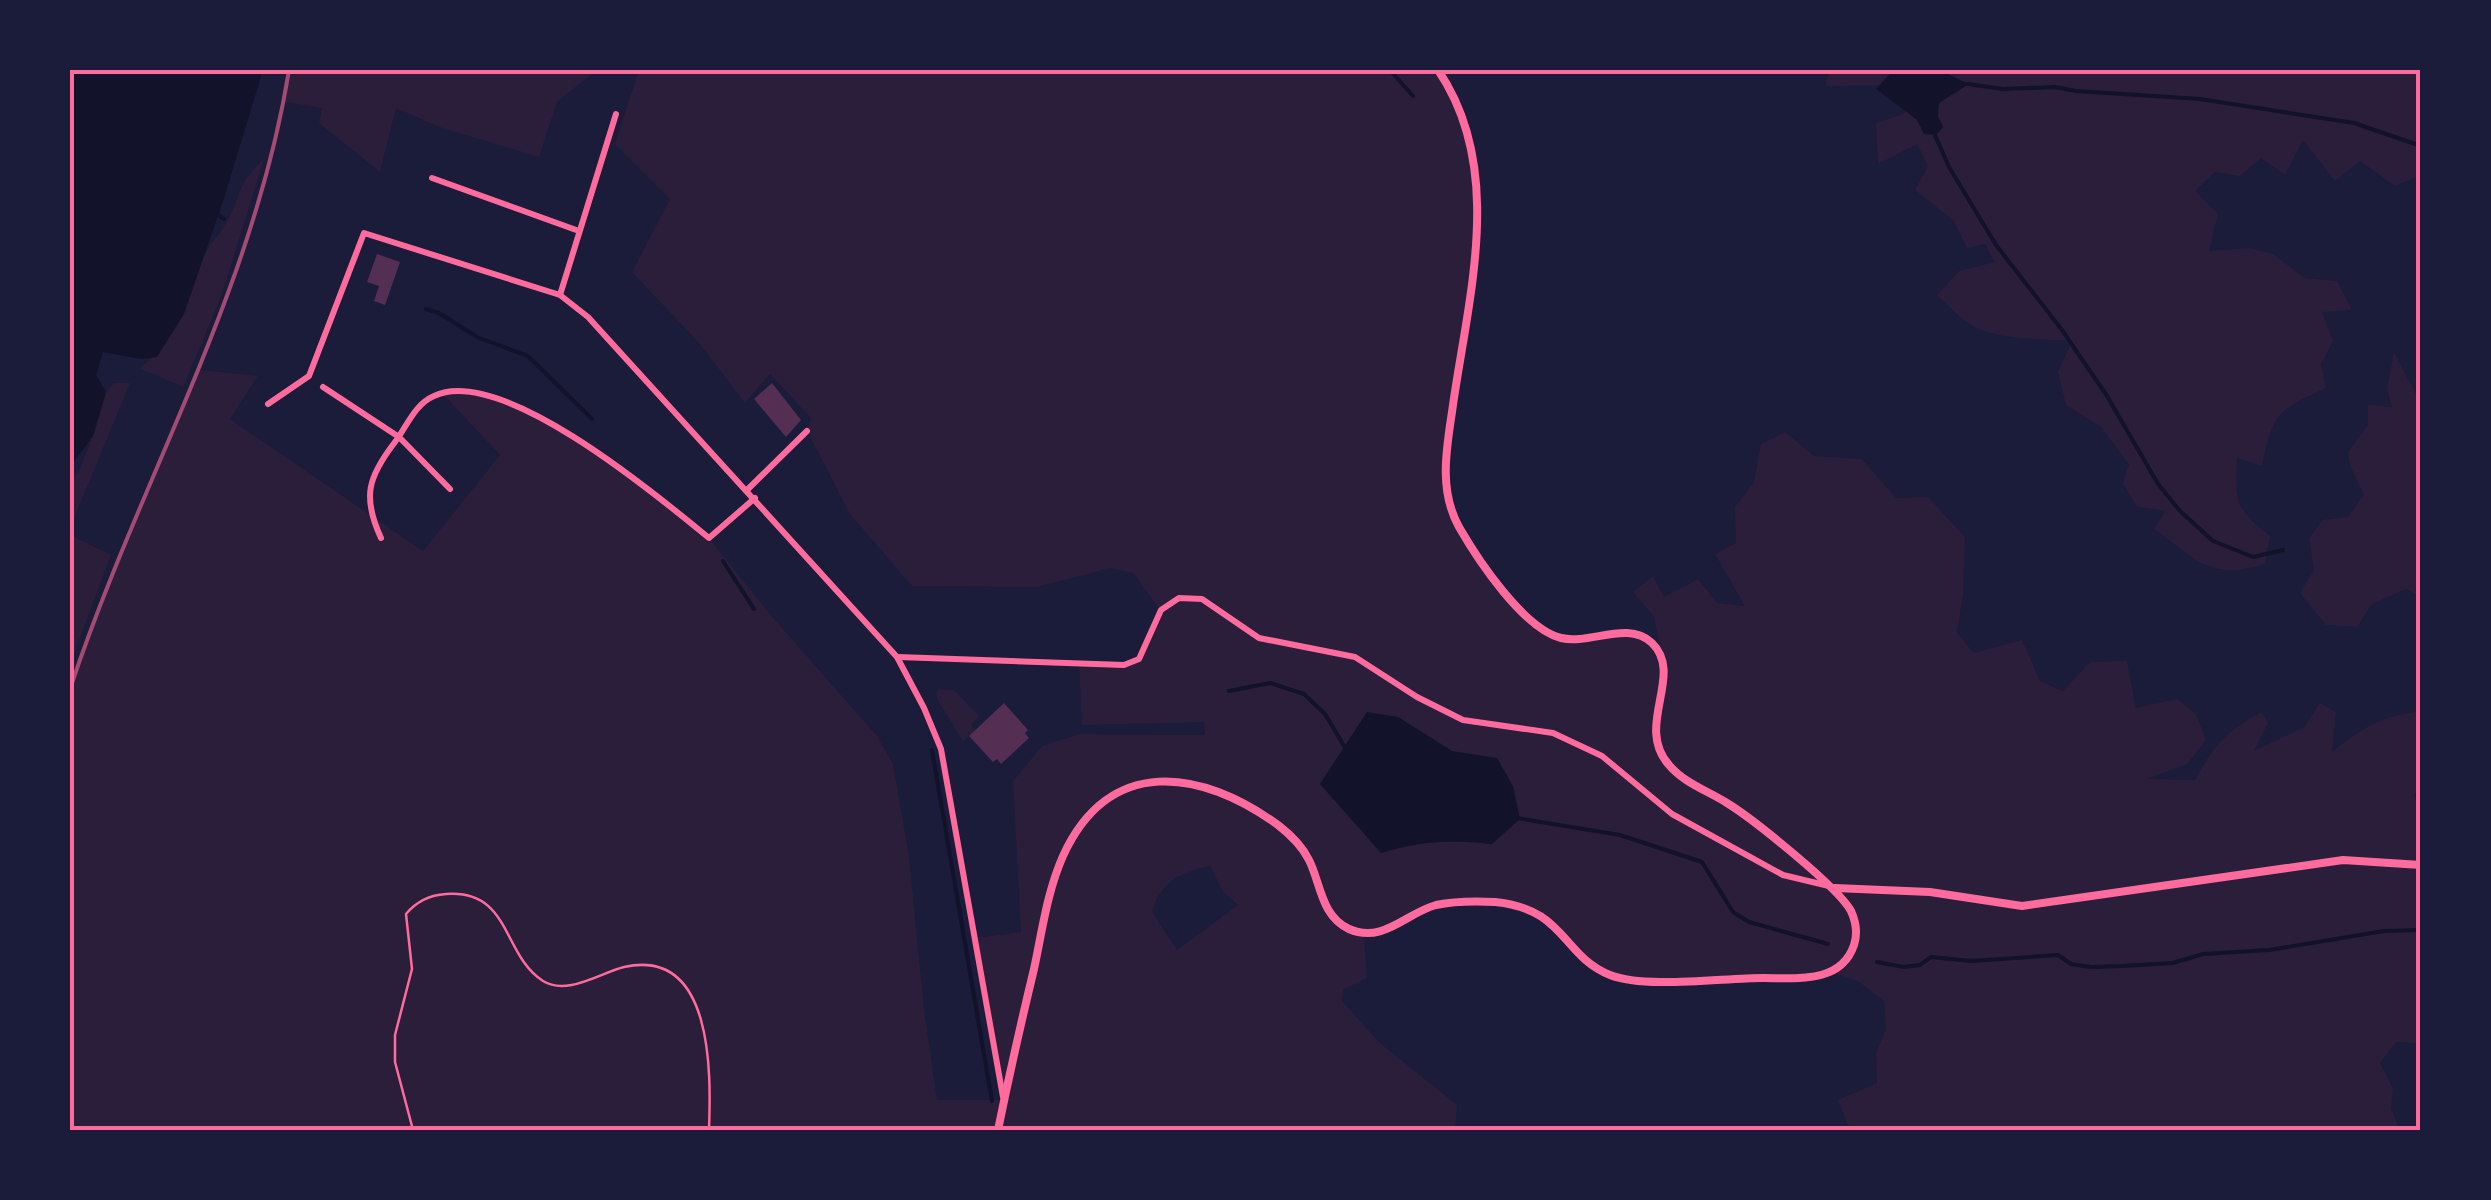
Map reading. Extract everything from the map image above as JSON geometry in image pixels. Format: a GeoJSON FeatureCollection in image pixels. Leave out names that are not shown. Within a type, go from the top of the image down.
{"type":"FeatureCollection","features":[{"type":"Feature","properties":{"kind":"street"},"geometry":{"type":"LineString","coordinates":[[998,1130],[1051,892],[1062,859],[1077,829],[1094,810],[1116,794],[1141,784],[1174,780],[1205,786],[1279,826],[1306,853],[1330,912],[1353,930],[1375,933],[1436,906],[1466,902],[1513,905],[1547,919],[1590,962],[1621,978],[1811,978],[1832,972],[1847,959],[1856,930],[1850,910],[1830,886],[1738,810],[1680,775],[1665,761],[1655,730],[1663,664],[1651,642],[1630,633],[1569,639],[1540,628],[1498,582],[1453,514],[1446,490],[1446,450],[1478,195],[1474,149],[1467,126],[1438,70]]}},
{"type":"Feature","properties":{"kind":"street"},"geometry":{"type":"LineString","coordinates":[[560,295],[616,114]]}},
{"type":"Feature","properties":{"kind":"street"},"geometry":{"type":"LineString","coordinates":[[432,178],[579,231]]}},
{"type":"Feature","properties":{"kind":"street"},"geometry":{"type":"LineString","coordinates":[[268,404],[310,376],[364,233],[560,295],[588,317],[897,656],[941,749],[1004,1100]]}},
{"type":"Feature","properties":{"kind":"street"},"geometry":{"type":"LineString","coordinates":[[323,387],[399,437],[450,490]]}},
{"type":"Feature","properties":{"kind":"street"},"geometry":{"type":"LineString","coordinates":[[381,538],[369,512],[375,467],[419,406],[434,396],[478,392],[535,414],[594,450],[709,538],[755,498]]}},
{"type":"Feature","properties":{"kind":"street"},"geometry":{"type":"LineString","coordinates":[[747,490],[806,431]]}},
{"type":"Feature","properties":{"kind":"street"},"geometry":{"type":"LineString","coordinates":[[897,656],[1124,664],[1139,658],[1161,610],[1180,598],[1202,600],[1259,638],[1355,657],[1463,720],[1554,733],[1602,756],[1672,814],[1752,858],[1784,875],[1848,890],[1930,892],[2022,906],[2343,860],[2421,865]]}},
{"type":"Feature","properties":{"kind":"path"},"geometry":{"type":"LineString","coordinates":[[413,1130],[395,1062],[395,1035],[412,969],[406,914],[431,896],[450,893],[486,903],[496,912],[528,968],[545,983],[564,986],[643,965],[676,976],[697,1008],[707,1047],[711,1078],[709,1130]]}},
{"type":"Feature","properties":{"kind":"shaded area"},"geometry":{"type":"Polygon","coordinates":[[[70,70],[263,70],[184,314],[157,357],[141,359],[103,352],[96,375],[106,392],[93,436],[70,467],[70,70]]]}},
{"type":"Feature","properties":{"kind":"shaded area"},"geometry":{"type":"Polygon","coordinates":[[[289,70],[597,70],[557,102],[539,157],[439,127],[396,108],[380,172],[319,123],[322,108],[284,102],[289,70]]]}},
{"type":"Feature","properties":{"kind":"shaded area"},"geometry":{"type":"Polygon","coordinates":[[[639,70],[1438,70],[1467,125],[1477,219],[1447,450],[1447,490],[1467,538],[1523,613],[1559,637],[1641,636],[1662,656],[1654,617],[1633,592],[1653,576],[1664,597],[1698,579],[1717,603],[1745,606],[1715,554],[1736,543],[1735,507],[1754,482],[1761,444],[1785,432],[1814,456],[1862,459],[1896,498],[1928,497],[1965,537],[1957,633],[1974,653],[2022,640],[2040,681],[2063,691],[2090,662],[2127,661],[2136,708],[2177,699],[2196,714],[2206,740],[2187,764],[2147,779],[2195,780],[2222,740],[2262,712],[2268,723],[2254,751],[2304,727],[2320,703],[2336,712],[2332,752],[2373,724],[2421,711],[2421,751],[2416,754],[2421,758],[2421,788],[2414,794],[2421,821],[2421,1043],[2396,1042],[2380,1063],[2393,1088],[2391,1109],[2400,1130],[1850,1130],[1838,1100],[1877,1083],[1876,1053],[1886,1029],[1884,1001],[1859,982],[1832,972],[1821,976],[1650,981],[1621,978],[1600,969],[1556,926],[1513,905],[1436,905],[1397,925],[1364,933],[1367,978],[1343,990],[1342,1001],[1380,1043],[1457,1105],[1455,1130],[70,1130],[70,689],[112,572],[199,370],[258,376],[230,419],[423,551],[500,455],[442,393],[478,392],[535,414],[594,450],[709,538],[877,736],[893,764],[909,856],[937,1100],[1003,1100],[975,938],[1021,932],[1013,781],[1042,746],[1079,734],[1205,735],[1204,722],[1082,725],[1079,662],[1124,665],[1139,659],[1161,611],[1133,573],[1110,568],[1037,587],[912,586],[850,514],[807,431],[811,418],[770,374],[745,403],[699,343],[632,272],[670,199],[615,144],[639,70]],[[1398,717],[1381,853],[1436,842],[1492,844],[1452,751],[1398,717]],[[1210,866],[1173,880],[1156,901],[1152,912],[1177,950],[1238,905],[1223,892],[1210,866]]]}},
{"type":"Feature","properties":{"kind":"shaded area"},"geometry":{"type":"Polygon","coordinates":[[[1830,70],[2421,70],[2421,175],[2395,186],[2360,161],[2335,181],[2303,140],[2285,175],[2261,158],[2240,176],[2215,172],[2195,191],[2218,214],[2209,251],[2250,248],[2273,254],[2305,278],[2337,281],[2352,310],[2322,312],[2333,341],[2321,364],[2326,388],[2280,415],[2270,434],[2262,466],[2237,458],[2240,503],[2270,536],[2265,564],[2246,569],[2217,569],[2194,558],[2154,529],[2165,511],[2136,506],[2123,483],[2129,464],[2101,427],[2066,405],[2058,372],[2072,341],[1982,330],[1937,295],[1959,271],[1995,262],[1985,244],[1967,248],[1953,220],[1915,190],[1928,166],[1917,144],[1878,164],[1876,123],[1903,114],[1933,85],[1825,86],[1830,70]]]}},
{"type":"Feature","properties":{"kind":"shaded area"},"geometry":{"type":"Polygon","coordinates":[[[1893,70],[1939,70],[1969,84],[1939,103],[1938,116],[1943,127],[1936,135],[1924,134],[1917,120],[1876,89],[1893,70]]]}},
{"type":"Feature","properties":{"kind":"shaded area"},"geometry":{"type":"Polygon","coordinates":[[[264,159],[221,297],[183,387],[139,368],[165,344],[174,329],[207,250],[225,225],[248,176],[264,159]]]}},
{"type":"Feature","properties":{"kind":"shaded area"},"geometry":{"type":"Polygon","coordinates":[[[2394,352],[2421,404],[2421,597],[2406,589],[2372,604],[2357,627],[2326,625],[2300,593],[2314,570],[2309,539],[2322,520],[2348,517],[2364,495],[2348,452],[2368,425],[2368,405],[2392,407],[2387,389],[2394,352]]]}},
{"type":"Feature","properties":{"kind":"shaded area"},"geometry":{"type":"Polygon","coordinates":[[[114,383],[130,383],[70,528],[70,482],[79,471],[106,392],[114,383]]]}},
{"type":"Feature","properties":{"kind":"shaded area"},"geometry":{"type":"Polygon","coordinates":[[[70,535],[111,555],[70,664],[70,535]]]}},
{"type":"Feature","properties":{"kind":"shaded area"},"geometry":{"type":"Polygon","coordinates":[[[954,690],[979,716],[971,725],[975,730],[963,741],[937,699],[936,691],[954,690]]]}},
{"type":"Feature","properties":{"kind":"shaded area"},"geometry":{"type":"Polygon","coordinates":[[[1367,712],[1398,717],[1452,751],[1497,758],[1513,786],[1520,819],[1492,844],[1436,842],[1381,853],[1320,784],[1367,712]]]}},
{"type":"Feature","properties":{"kind":"building"},"geometry":{"type":"Polygon","coordinates":[[[377,254],[400,262],[385,305],[374,301],[379,286],[367,282],[377,254]]]}},
{"type":"Feature","properties":{"kind":"building"},"geometry":{"type":"Polygon","coordinates":[[[772,383],[801,420],[786,437],[754,399],[772,383]]]}},
{"type":"Feature","properties":{"kind":"building"},"geometry":{"type":"Polygon","coordinates":[[[1004,703],[1028,730],[1025,733],[1029,738],[1001,764],[997,759],[993,762],[969,736],[1004,703]]]}},
{"type":"Feature","properties":{"kind":"waterway"},"geometry":{"type":"LineString","coordinates":[[1390,70],[1413,96]]}},
{"type":"Feature","properties":{"kind":"waterway"},"geometry":{"type":"LineString","coordinates":[[1877,70],[1895,70]]}},
{"type":"Feature","properties":{"kind":"waterway"},"geometry":{"type":"LineString","coordinates":[[1968,84],[2200,99],[2354,123],[2421,146]]}},
{"type":"Feature","properties":{"kind":"waterway"},"geometry":{"type":"LineString","coordinates":[[1934,133],[1949,167],[1996,245],[2062,330],[2107,396],[2158,484],[2180,511],[2213,541],[2253,557],[2283,550]]}},
{"type":"Feature","properties":{"kind":"waterway"},"geometry":{"type":"LineString","coordinates":[[218,215],[224,219]]}},
{"type":"Feature","properties":{"kind":"waterway"},"geometry":{"type":"LineString","coordinates":[[426,309],[477,337],[528,356],[592,419]]}},
{"type":"Feature","properties":{"kind":"waterway"},"geometry":{"type":"LineString","coordinates":[[723,561],[754,609]]}},
{"type":"Feature","properties":{"kind":"waterway"},"geometry":{"type":"LineString","coordinates":[[1229,691],[1270,683],[1304,694],[1325,714],[1347,751]]}},
{"type":"Feature","properties":{"kind":"waterway"},"geometry":{"type":"LineString","coordinates":[[932,750],[992,1101]]}},
{"type":"Feature","properties":{"kind":"waterway"},"geometry":{"type":"LineString","coordinates":[[1517,818],[1620,835],[1702,862],[1733,912],[1749,922],[1828,944]]}},
{"type":"Feature","properties":{"kind":"waterway"},"geometry":{"type":"LineString","coordinates":[[1877,962],[1904,967],[1920,965],[1931,957],[1971,961],[2058,955],[2071,964],[2123,966],[2173,963],[2203,954],[2269,950],[2384,931],[2421,930]]}},
{"type":"Feature","properties":{"kind":"railway"},"geometry":{"type":"LineString","coordinates":[[70,689],[222,308],[272,152],[289,70]]}}]}
